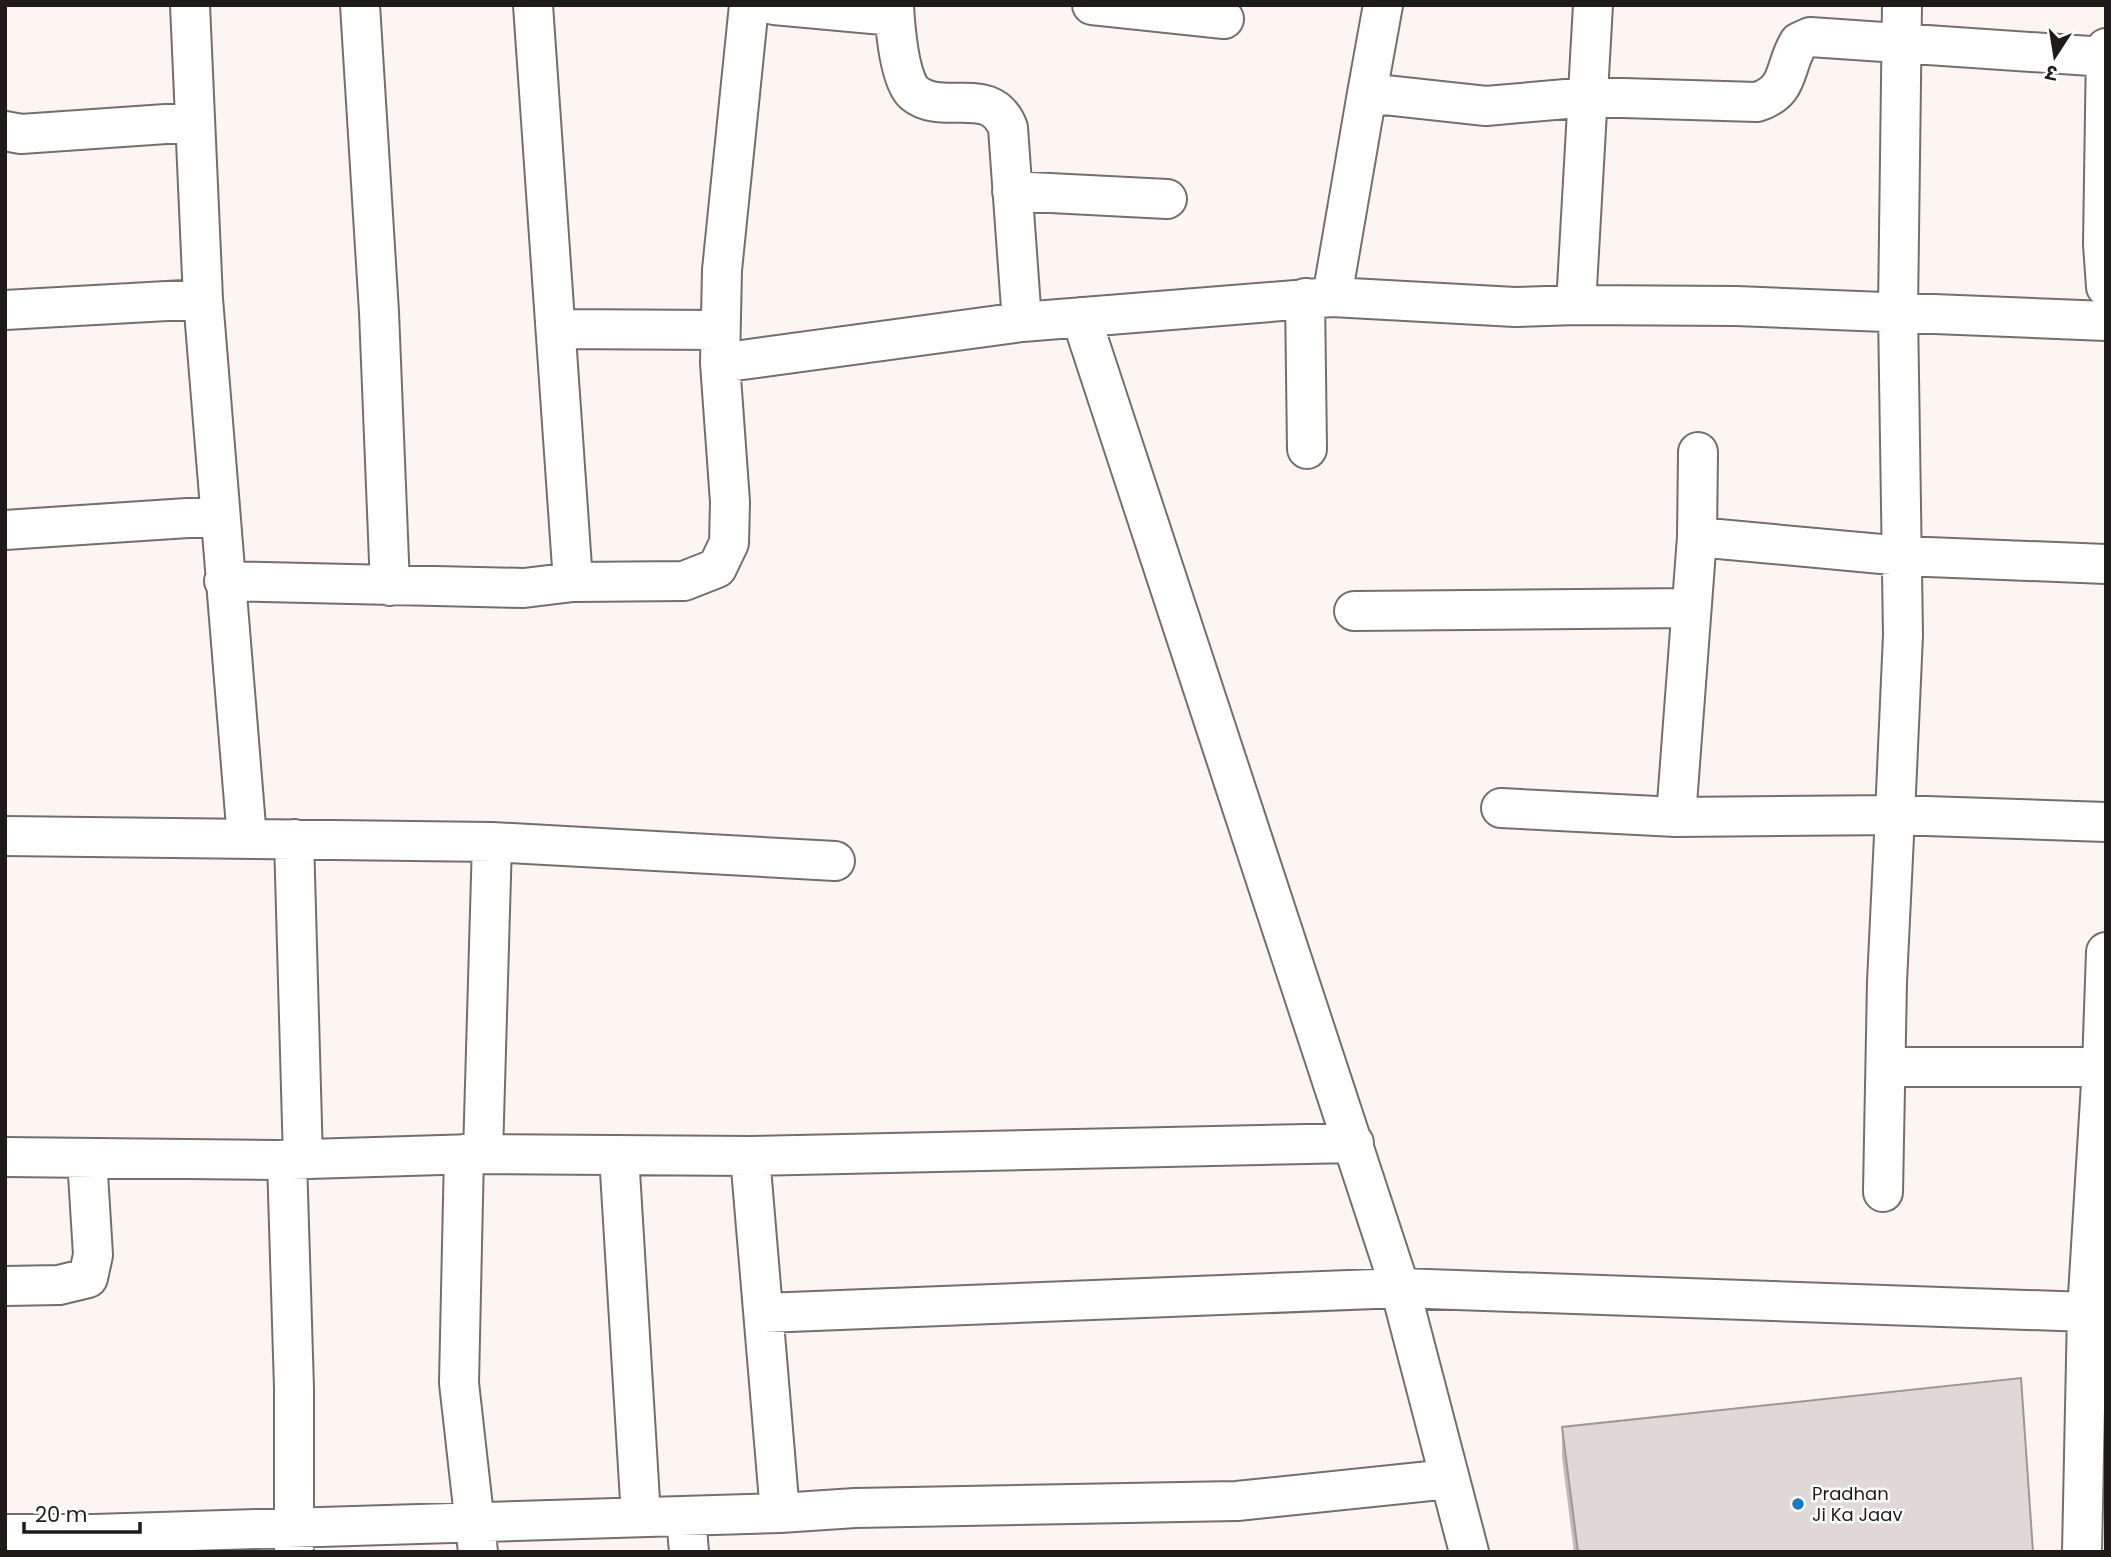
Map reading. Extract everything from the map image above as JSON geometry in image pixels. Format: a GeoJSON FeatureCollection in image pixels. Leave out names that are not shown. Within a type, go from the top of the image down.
{"type":"FeatureCollection","features":[{"type":"Feature","properties":{"kind":"street"},"geometry":{"type":"LineString","coordinates":[[190,5],[203,299],[247,839]]}},
{"type":"Feature","properties":{"kind":"street"},"geometry":{"type":"LineString","coordinates":[[360,5],[379,312],[390,586]]}},
{"type":"Feature","properties":{"kind":"street"},"geometry":{"type":"LineString","coordinates":[[533,5],[573,582]]}},
{"type":"Feature","properties":{"kind":"street"},"geometry":{"type":"LineString","coordinates":[[224,581],[524,588],[573,582],[684,581],[716,568],[729,543],[730,502],[720,346],[722,270],[749,5]]}},
{"type":"Feature","properties":{"kind":"street"},"geometry":{"type":"LineString","coordinates":[[774,5],[894,11],[904,77],[913,92],[929,101],[975,103],[995,108],[1003,116],[1008,128],[1022,322]]}},
{"type":"Feature","properties":{"kind":"street"},"geometry":{"type":"LineString","coordinates":[[1091,5],[1224,19]]}},
{"type":"Feature","properties":{"kind":"street"},"geometry":{"type":"LineString","coordinates":[[1307,449],[1318,298],[1366,99],[1383,5]]}},
{"type":"Feature","properties":{"kind":"street"},"geometry":{"type":"LineString","coordinates":[[1576,304],[1593,5]]}},
{"type":"Feature","properties":{"kind":"street"},"geometry":{"type":"LineString","coordinates":[[1883,1192],[1903,556],[1898,311],[1902,5]]}},
{"type":"Feature","properties":{"kind":"street"},"geometry":{"type":"LineString","coordinates":[[1366,99],[1385,95],[1486,106],[1589,97],[1757,102],[1774,97],[1783,84],[1799,42],[1810,37],[2105,57]]}},
{"type":"Feature","properties":{"kind":"street"},"geometry":{"type":"LineString","coordinates":[[2106,48],[2103,244],[2106,287]]}},
{"type":"Feature","properties":{"kind":"street"},"geometry":{"type":"LineString","coordinates":[[5,131],[21,134],[195,122]]}},
{"type":"Feature","properties":{"kind":"street"},"geometry":{"type":"LineString","coordinates":[[1012,191],[1167,199]]}},
{"type":"Feature","properties":{"kind":"street"},"geometry":{"type":"LineString","coordinates":[[556,329],[720,346],[1318,298],[1515,307],[1576,304],[1898,311],[2106,321]]}},
{"type":"Feature","properties":{"kind":"street"},"geometry":{"type":"LineString","coordinates":[[5,310],[203,299]]}},
{"type":"Feature","properties":{"kind":"street"},"geometry":{"type":"LineString","coordinates":[[1081,317],[1400,1288],[1469,1552]]}},
{"type":"Feature","properties":{"kind":"street"},"geometry":{"type":"LineString","coordinates":[[1676,817],[1697,537],[1698,452]]}},
{"type":"Feature","properties":{"kind":"street"},"geometry":{"type":"LineString","coordinates":[[5,530],[219,516]]}},
{"type":"Feature","properties":{"kind":"street"},"geometry":{"type":"LineString","coordinates":[[1697,537],[1903,556],[2106,564]]}},
{"type":"Feature","properties":{"kind":"street"},"geometry":{"type":"LineString","coordinates":[[1354,611],[1691,608]]}},
{"type":"Feature","properties":{"kind":"street"},"geometry":{"type":"LineString","coordinates":[[1501,808],[1676,817],[1895,815],[2106,822]]}},
{"type":"Feature","properties":{"kind":"street"},"geometry":{"type":"LineString","coordinates":[[5,836],[492,842],[835,861]]}},
{"type":"Feature","properties":{"kind":"street"},"geometry":{"type":"LineString","coordinates":[[294,839],[294,1540]]}},
{"type":"Feature","properties":{"kind":"street"},"geometry":{"type":"LineString","coordinates":[[476,1536],[459,1383],[492,842]]}},
{"type":"Feature","properties":{"kind":"street"},"geometry":{"type":"LineString","coordinates":[[2082,1552],[2096,1314],[2106,952]]}},
{"type":"Feature","properties":{"kind":"street"},"geometry":{"type":"LineString","coordinates":[[1886,1067],[2102,1067]]}},
{"type":"Feature","properties":{"kind":"street"},"geometry":{"type":"LineString","coordinates":[[5,1157],[295,1160],[474,1154],[750,1156],[1354,1143]]}},
{"type":"Feature","properties":{"kind":"street"},"geometry":{"type":"LineString","coordinates":[[619,1155],[641,1517]]}},
{"type":"Feature","properties":{"kind":"street"},"geometry":{"type":"LineString","coordinates":[[750,1156],[780,1513]]}},
{"type":"Feature","properties":{"kind":"street"},"geometry":{"type":"LineString","coordinates":[[5,1286],[59,1285],[88,1278],[93,1255],[87,1158]]}},
{"type":"Feature","properties":{"kind":"street"},"geometry":{"type":"LineString","coordinates":[[764,1314],[1400,1288],[2096,1314]]}},
{"type":"Feature","properties":{"kind":"street"},"geometry":{"type":"LineString","coordinates":[[5,1534],[93,1543],[476,1536],[641,1517],[688,1534],[780,1513],[855,1508],[1237,1501],[1449,1479]]}},
{"type":"Feature","properties":{"kind":"building","name":"Pradhan Ji Ka Jaav"},"geometry":{"type":"Polygon","coordinates":[[[2021,1378],[2033,1552],[1578,1552],[1562,1427],[2021,1378]]]}},
{"type":"Feature","properties":{"kind":"place","name":"Pradhan Ji Ka Jaav"},"geometry":{"type":"Point","coordinates":[1798,1504]}}]}
